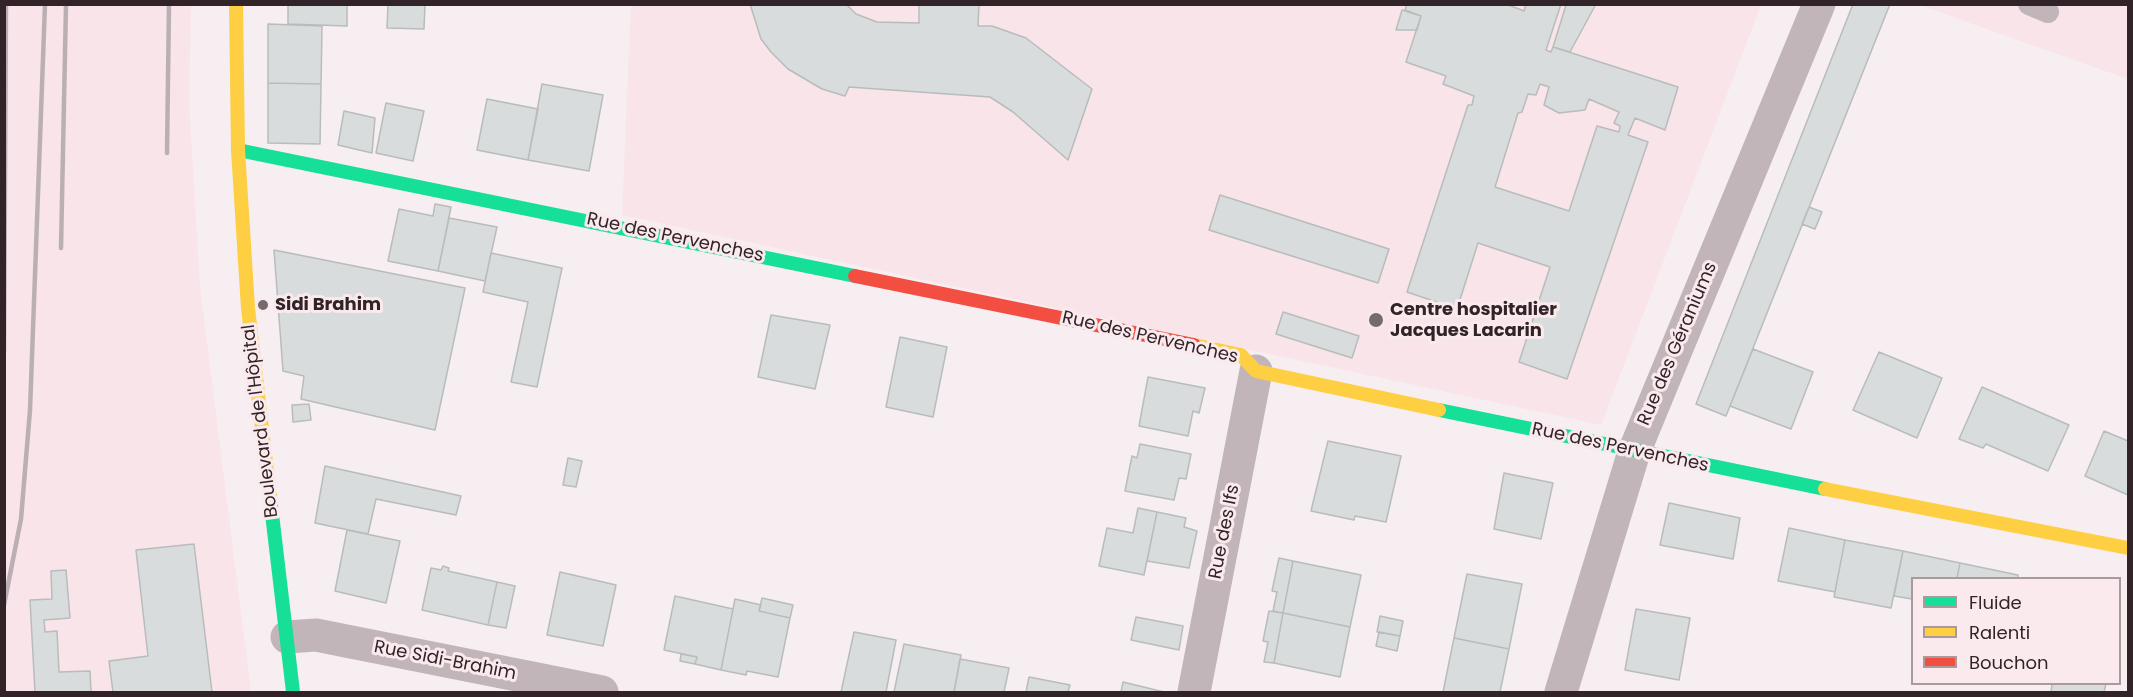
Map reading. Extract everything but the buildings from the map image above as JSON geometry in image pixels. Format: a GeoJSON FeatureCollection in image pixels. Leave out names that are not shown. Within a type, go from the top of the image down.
{"type":"FeatureCollection","features":[{"type":"Feature","properties":{"kind":"street","name":"Boulevard de l'Hôpital"},"geometry":{"type":"LineString","coordinates":[[236,4],[238,150],[248,308],[293,693]]}},
{"type":"Feature","properties":{"kind":"street","name":"Rue des Géraniums"},"geometry":{"type":"LineString","coordinates":[[1561,693],[1634,452],[1820,4]]}},
{"type":"Feature","properties":{"kind":"street","name":"Rue des Pervenches"},"geometry":{"type":"LineString","coordinates":[[238,150],[1241,355],[1256,371],[1634,452],[2128,548]]}},
{"type":"Feature","properties":{"kind":"street","name":"Rue des Ifs"},"geometry":{"type":"LineString","coordinates":[[1194,693],[1256,371]]}},
{"type":"Feature","properties":{"kind":"street","name":"Rue Sidi-Brahim"},"geometry":{"type":"LineString","coordinates":[[286,637],[316,635],[602,693]]}},
{"type":"Feature","properties":{"kind":"shaded area"},"geometry":{"type":"Polygon","coordinates":[[[4,5],[191,5],[189,102],[200,287],[251,692],[5,692],[4,5]]]}},
{"type":"Feature","properties":{"kind":"shaded area","name":"Centre hospitalier Jacques Lacarin"},"geometry":{"type":"Polygon","coordinates":[[[631,5],[1761,5],[1601,425],[622,215],[631,5]]]}},
{"type":"Feature","properties":{"kind":"shaded area"},"geometry":{"type":"Polygon","coordinates":[[[1920,5],[2128,5],[2128,79],[1981,27],[1920,5]]]}},
{"type":"Feature","properties":{"kind":"railway"},"geometry":{"type":"LineString","coordinates":[[4,352],[6,4]]}},
{"type":"Feature","properties":{"kind":"railway"},"geometry":{"type":"LineString","coordinates":[[4,605],[21,519],[30,410],[45,4]]}},
{"type":"Feature","properties":{"kind":"railway"},"geometry":{"type":"LineString","coordinates":[[61,248],[66,4]]}},
{"type":"Feature","properties":{"kind":"railway"},"geometry":{"type":"LineString","coordinates":[[167,153],[169,4]]}},
{"type":"Feature","properties":{"kind":"traffic: fast"},"geometry":{"type":"LineString","coordinates":[[238,150],[855,276]]}},
{"type":"Feature","properties":{"kind":"traffic: fast"},"geometry":{"type":"LineString","coordinates":[[1439,410],[1825,489]]}},
{"type":"Feature","properties":{"kind":"traffic: fast"},"geometry":{"type":"LineString","coordinates":[[270,497],[293,692]]}},
{"type":"Feature","properties":{"kind":"traffic: slow"},"geometry":{"type":"LineString","coordinates":[[236,4],[238,150],[248,308],[270,497]]}},
{"type":"Feature","properties":{"kind":"traffic: slow"},"geometry":{"type":"LineString","coordinates":[[1194,345],[1241,355],[1256,371],[1439,410]]}},
{"type":"Feature","properties":{"kind":"traffic: slow"},"geometry":{"type":"LineString","coordinates":[[1825,489],[2128,548]]}},
{"type":"Feature","properties":{"kind":"traffic: jam"},"geometry":{"type":"LineString","coordinates":[[855,276],[1194,345]]}},
{"type":"Feature","properties":{"kind":"place","name":"Sidi Brahim"},"geometry":{"type":"Point","coordinates":[263,305]}},
{"type":"Feature","properties":{"kind":"place","name":"Centre hospitalier Jacques Lacarin"},"geometry":{"type":"Point","coordinates":[1376,320]}}]}
